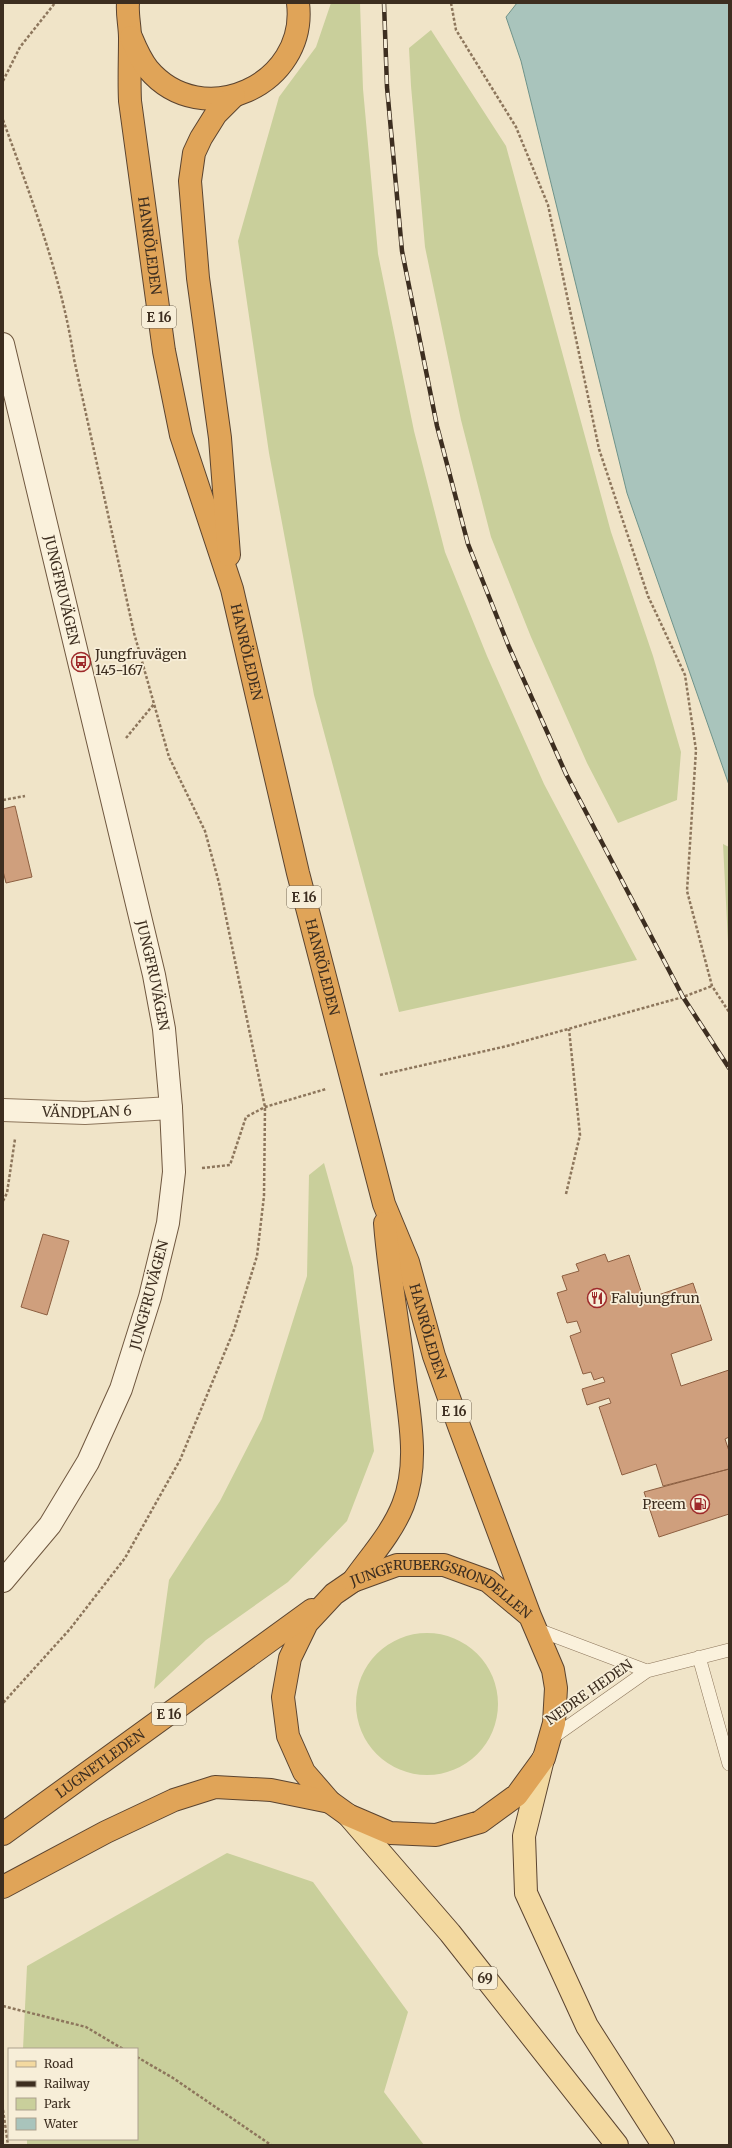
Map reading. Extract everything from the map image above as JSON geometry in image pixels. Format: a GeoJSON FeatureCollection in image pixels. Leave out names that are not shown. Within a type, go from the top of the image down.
{"type":"FeatureCollection","features":[{"type":"Feature","properties":{"kind":"highway","name":"HANRÖLEDEN"},"geometry":{"type":"LineString","coordinates":[[128,3],[127,13],[130,36],[128,70],[130,102],[164,351],[180,435],[232,589],[298,873],[384,1204],[408,1262],[434,1356],[533,1622]]}},
{"type":"Feature","properties":{"kind":"highway","name":"HANRÖLEDEN"},"geometry":{"type":"LineString","coordinates":[[130,36],[140,58],[149,70],[174,89],[188,95],[204,98],[234,96],[248,91],[268,79],[279,68],[292,48],[298,26],[298,3]]}},
{"type":"Feature","properties":{"kind":"highway","name":"HANRÖLEDEN"},"geometry":{"type":"LineString","coordinates":[[232,589],[220,438],[198,278],[190,181],[194,153],[201,138],[216,114],[234,96]]}},
{"type":"Feature","properties":{"kind":"highway","name":"HANRÖLEDEN"},"geometry":{"type":"LineString","coordinates":[[352,1581],[394,1523],[403,1505],[412,1465],[410,1418],[388,1260],[384,1204]]}},
{"type":"Feature","properties":{"kind":"highway","name":"JUNGFRUBERGSRONDELLEN"},"geometry":{"type":"LineString","coordinates":[[397,1565],[444,1565],[488,1581],[533,1622],[553,1670],[556,1688],[554,1723],[546,1749],[518,1796],[480,1822],[436,1835],[390,1833],[348,1815],[330,1802],[304,1772],[288,1736],[283,1697],[290,1658],[307,1623],[334,1594],[352,1581],[397,1565]]}},
{"type":"Feature","properties":{"kind":"highway","name":"LUGNETLEDEN"},"geometry":{"type":"LineString","coordinates":[[3,1834],[334,1594]]}},
{"type":"Feature","properties":{"kind":"highway","name":"E 16"},"geometry":{"type":"LineString","coordinates":[[3,1887],[106,1832],[174,1800],[215,1787],[271,1790],[330,1802]]}},
{"type":"Feature","properties":{"kind":"main road"},"geometry":{"type":"LineString","coordinates":[[546,1749],[524,1836],[526,1893],[587,2026],[663,2145]]}},
{"type":"Feature","properties":{"kind":"main road","name":"69"},"geometry":{"type":"LineString","coordinates":[[348,1815],[450,1933],[617,2145]]}},
{"type":"Feature","properties":{"kind":"street","name":"JUNGFRUVÄGEN"},"geometry":{"type":"LineString","coordinates":[[3,344],[154,975],[164,1029],[171,1108],[174,1172],[168,1223],[150,1297],[122,1389],[88,1462],[50,1525],[3,1581]]}},
{"type":"Feature","properties":{"kind":"street","name":"VÄNDPLAN 6"},"geometry":{"type":"LineString","coordinates":[[10,1110],[85,1113],[171,1108]]}},
{"type":"Feature","properties":{"kind":"lane","name":"NEDRE HEDEN"},"geometry":{"type":"LineString","coordinates":[[533,1622],[647,1671]]}},
{"type":"Feature","properties":{"kind":"lane","name":"NEDRE HEDEN"},"geometry":{"type":"LineString","coordinates":[[546,1749],[647,1671],[728,1650]]}},
{"type":"Feature","properties":{"kind":"lane"},"geometry":{"type":"LineString","coordinates":[[699,1657],[729,1764]]}},
{"type":"Feature","properties":{"kind":"path"},"geometry":{"type":"LineString","coordinates":[[3,81],[20,47],[55,3]]}},
{"type":"Feature","properties":{"kind":"path"},"geometry":{"type":"LineString","coordinates":[[451,3],[456,30],[516,127],[548,205],[599,449],[648,596],[685,675],[696,750],[687,891],[712,986],[729,1012]]}},
{"type":"Feature","properties":{"kind":"path"},"geometry":{"type":"LineString","coordinates":[[3,120],[26,184],[68,319],[74,359],[134,633],[169,757],[205,831],[219,883],[265,1107],[264,1196],[257,1256],[234,1330],[180,1460],[125,1558],[70,1629],[3,1703]]}},
{"type":"Feature","properties":{"kind":"path"},"geometry":{"type":"LineString","coordinates":[[104,764],[154,704]]}},
{"type":"Feature","properties":{"kind":"path"},"geometry":{"type":"LineString","coordinates":[[3,800],[25,796]]}},
{"type":"Feature","properties":{"kind":"path"},"geometry":{"type":"LineString","coordinates":[[377,1076],[507,1046],[683,997],[712,986]]}},
{"type":"Feature","properties":{"kind":"path"},"geometry":{"type":"LineString","coordinates":[[566,1194],[580,1135],[569,1029]]}},
{"type":"Feature","properties":{"kind":"path"},"geometry":{"type":"LineString","coordinates":[[174,1172],[230,1165],[246,1117],[265,1107],[330,1088]]}},
{"type":"Feature","properties":{"kind":"path"},"geometry":{"type":"LineString","coordinates":[[3,1201],[7,1193],[12,1167],[10,1110]]}},
{"type":"Feature","properties":{"kind":"path"},"geometry":{"type":"LineString","coordinates":[[3,2006],[86,2028],[121,2048]]}},
{"type":"Feature","properties":{"kind":"path"},"geometry":{"type":"LineString","coordinates":[[138,2058],[173,2078],[271,2145]]}},
{"type":"Feature","properties":{"kind":"path"},"geometry":{"type":"LineString","coordinates":[[3,2110],[8,2145]]}},
{"type":"Feature","properties":{"kind":"green space"},"geometry":{"type":"Polygon","coordinates":[[[331,3],[360,3],[363,89],[378,254],[414,431],[445,552],[487,656],[544,784],[637,960],[399,1012],[314,695],[269,453],[238,241],[279,97],[316,47],[331,3]]]}},
{"type":"Feature","properties":{"kind":"green space"},"geometry":{"type":"Polygon","coordinates":[[[431,30],[506,146],[611,532],[653,656],[681,752],[677,800],[618,823],[587,763],[531,637],[491,537],[461,420],[425,247],[411,86],[409,48],[431,30]]]}},
{"type":"Feature","properties":{"kind":"green space"},"geometry":{"type":"Polygon","coordinates":[[[723,844],[729,847],[729,945],[728,942],[723,844]]]}},
{"type":"Feature","properties":{"kind":"green space"},"geometry":{"type":"Polygon","coordinates":[[[324,1163],[353,1267],[374,1451],[347,1521],[288,1582],[206,1640],[154,1689],[169,1580],[220,1501],[262,1419],[307,1276],[309,1175],[324,1163]]]}},
{"type":"Feature","properties":{"kind":"green space"},"geometry":{"type":"Polygon","coordinates":[[[420,1633],[434,1633],[461,1641],[482,1659],[493,1677],[497,1690],[497,1718],[490,1738],[472,1759],[461,1767],[448,1772],[434,1775],[420,1775],[393,1767],[372,1749],[364,1738],[359,1725],[356,1711],[356,1697],[364,1670],[382,1649],[393,1641],[406,1636],[420,1633]]]}},
{"type":"Feature","properties":{"kind":"green space"},"geometry":{"type":"Polygon","coordinates":[[[227,1853],[313,1882],[408,2012],[384,2092],[424,2145],[27,2145],[27,2140],[138,2140],[138,2048],[23,2048],[27,1966],[227,1853]]]}},
{"type":"Feature","properties":{"kind":"water"},"geometry":{"type":"Polygon","coordinates":[[[517,3],[729,3],[729,785],[627,493],[521,61],[506,17],[517,3]]]}},
{"type":"Feature","properties":{"kind":"building"},"geometry":{"type":"Polygon","coordinates":[[[15,806],[32,877],[6,883],[3,871],[3,809],[15,806]]]}},
{"type":"Feature","properties":{"kind":"building"},"geometry":{"type":"Polygon","coordinates":[[[43,1234],[69,1241],[47,1315],[21,1307],[43,1234]]]}},
{"type":"Feature","properties":{"kind":"building"},"geometry":{"type":"Polygon","coordinates":[[[605,1254],[608,1262],[629,1255],[644,1300],[693,1283],[712,1340],[671,1354],[681,1386],[729,1370],[729,1437],[725,1439],[729,1451],[729,1469],[663,1486],[656,1464],[622,1475],[599,1407],[611,1403],[609,1398],[587,1405],[582,1389],[605,1382],[603,1377],[594,1380],[591,1372],[583,1374],[570,1336],[581,1332],[577,1321],[567,1323],[557,1293],[567,1290],[562,1276],[579,1271],[576,1264],[605,1254]]]}},
{"type":"Feature","properties":{"kind":"building"},"geometry":{"type":"Polygon","coordinates":[[[729,1469],[729,1514],[659,1537],[644,1492],[729,1469]]]}},
{"type":"Feature","properties":{"kind":"railway"},"geometry":{"type":"LineString","coordinates":[[384,3],[387,87],[402,251],[437,426],[468,544],[509,647],[566,774],[683,997],[729,1068]]}},
{"type":"Feature","properties":{"kind":"place","name":"Jungfruvägen 145-167"},"geometry":{"type":"Point","coordinates":[81,662]}},
{"type":"Feature","properties":{"kind":"place","name":"Falujungfrun"},"geometry":{"type":"Point","coordinates":[597,1298]}},
{"type":"Feature","properties":{"kind":"place","name":"Preem"},"geometry":{"type":"Point","coordinates":[700,1504]}}]}
